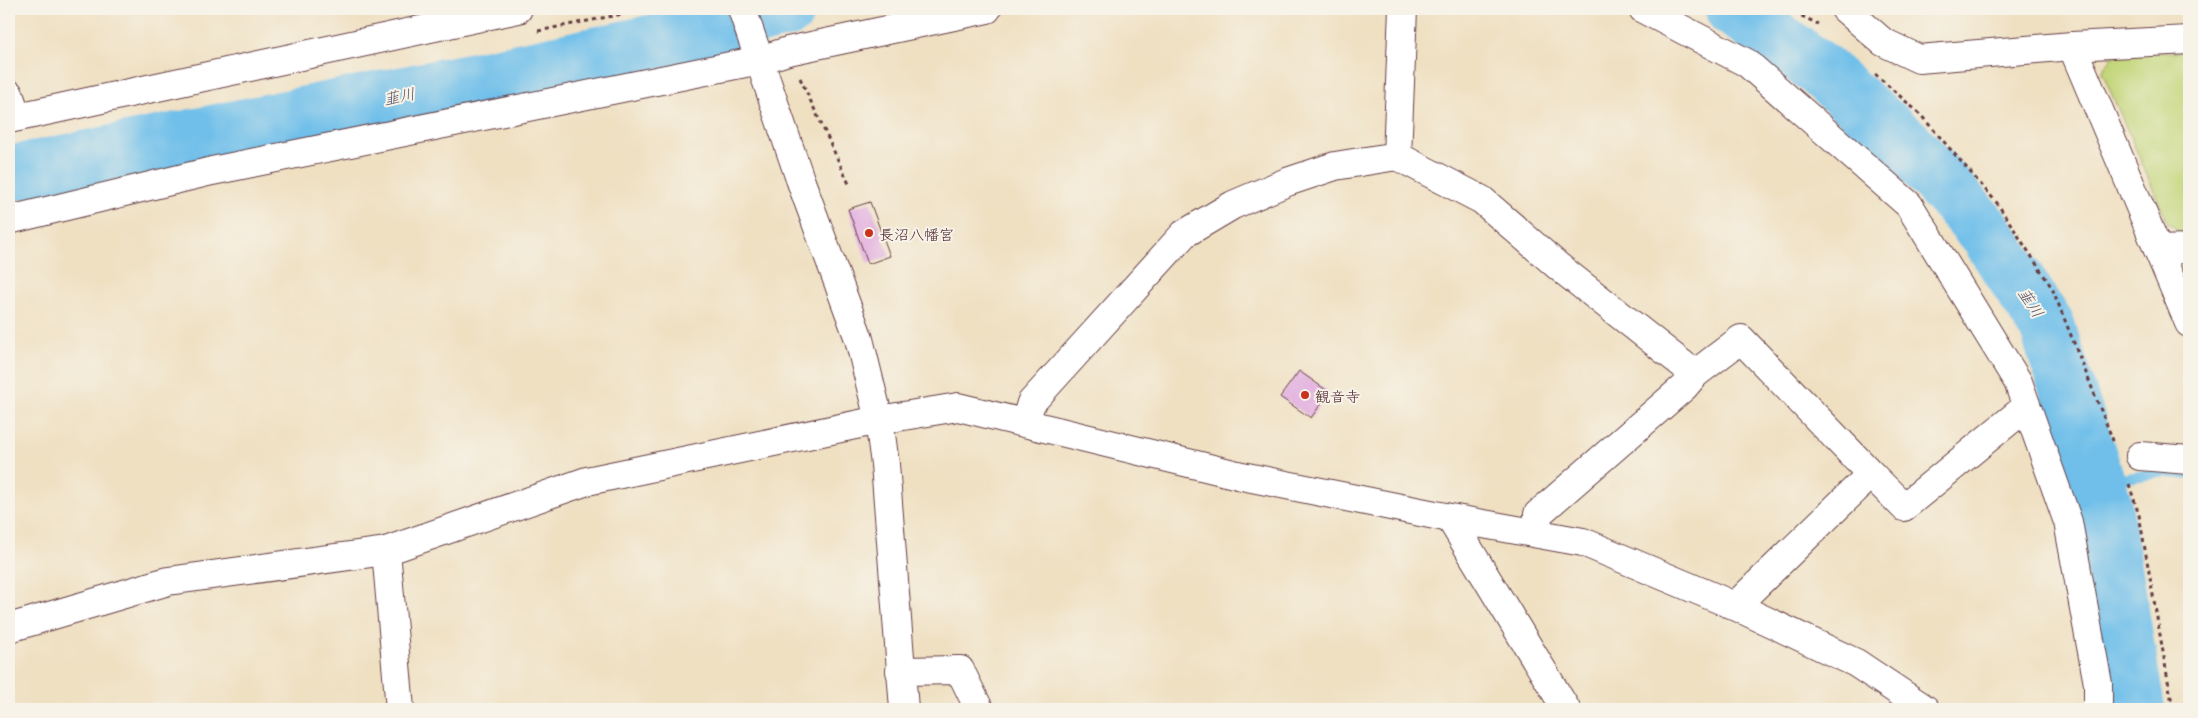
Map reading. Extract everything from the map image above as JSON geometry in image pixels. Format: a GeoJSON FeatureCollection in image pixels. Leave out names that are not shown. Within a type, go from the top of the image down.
{"type":"FeatureCollection","features":[{"type":"Feature","properties":{"kind":"street"},"geometry":{"type":"LineString","coordinates":[[11,110],[445,16],[518,9]]}},
{"type":"Feature","properties":{"kind":"street"},"geometry":{"type":"LineString","coordinates":[[742,9],[800,179],[859,339],[879,420],[885,464],[904,709]]}},
{"type":"Feature","properties":{"kind":"street"},"geometry":{"type":"LineString","coordinates":[[9,220],[212,171],[758,55],[788,51],[987,9]]}},
{"type":"Feature","properties":{"kind":"street"},"geometry":{"type":"LineString","coordinates":[[1396,156],[1403,9]]}},
{"type":"Feature","properties":{"kind":"street"},"geometry":{"type":"LineString","coordinates":[[1643,9],[1747,63],[1909,205],[2018,382],[2068,522],[2098,684],[2098,709]]}},
{"type":"Feature","properties":{"kind":"street"},"geometry":{"type":"LineString","coordinates":[[1845,9],[1883,42],[1920,59],[2072,46],[2189,40]]}},
{"type":"Feature","properties":{"kind":"street"},"geometry":{"type":"LineString","coordinates":[[2072,46],[2189,323]]}},
{"type":"Feature","properties":{"kind":"street"},"geometry":{"type":"LineString","coordinates":[[1025,423],[1031,403],[1184,234],[1233,205],[1286,182],[1335,166],[1396,156],[1482,200],[1559,267],[1695,374]]}},
{"type":"Feature","properties":{"kind":"street"},"geometry":{"type":"LineString","coordinates":[[2158,250],[2189,249]]}},
{"type":"Feature","properties":{"kind":"street"},"geometry":{"type":"LineString","coordinates":[[1537,533],[1538,514],[1684,387],[1695,374],[1741,339],[1904,507],[2026,407]]}},
{"type":"Feature","properties":{"kind":"street"},"geometry":{"type":"LineString","coordinates":[[9,628],[168,581],[386,551],[587,481],[879,420],[958,407],[1242,476],[1450,518],[1583,542],[1735,606],[1856,663],[1925,709]]}},
{"type":"Feature","properties":{"kind":"street"},"geometry":{"type":"LineString","coordinates":[[2128,452],[2189,460]]}},
{"type":"Feature","properties":{"kind":"street"},"geometry":{"type":"LineString","coordinates":[[1735,606],[1871,474]]}},
{"type":"Feature","properties":{"kind":"street"},"geometry":{"type":"LineString","coordinates":[[1450,518],[1566,709]]}},
{"type":"Feature","properties":{"kind":"street"},"geometry":{"type":"LineString","coordinates":[[386,551],[400,709]]}},
{"type":"Feature","properties":{"kind":"street"},"geometry":{"type":"LineString","coordinates":[[900,671],[960,670],[979,709]]}},
{"type":"Feature","properties":{"kind":"path"},"geometry":{"type":"LineString","coordinates":[[1787,9],[1818,24],[1825,30]]}},
{"type":"Feature","properties":{"kind":"path"},"geometry":{"type":"LineString","coordinates":[[788,51],[850,186]]}},
{"type":"Feature","properties":{"kind":"path"},"geometry":{"type":"LineString","coordinates":[[1868,68],[1920,113],[2002,211],[2052,288],[2128,452]]}},
{"type":"Feature","properties":{"kind":"path"},"geometry":{"type":"LineString","coordinates":[[2128,481],[2138,515],[2173,709]]}},
{"type":"Feature","properties":{"kind":"green space"},"geometry":{"type":"Polygon","coordinates":[[[2189,51],[2189,235],[2184,235],[2168,223],[2102,72],[2113,55],[2189,51]]]}},
{"type":"Feature","properties":{"kind":"building","name":"長沼八幡宮"},"geometry":{"type":"Polygon","coordinates":[[[870,202],[890,256],[868,264],[848,209],[870,202]]]}},
{"type":"Feature","properties":{"kind":"building","name":"観音寺"},"geometry":{"type":"Polygon","coordinates":[[[1299,371],[1329,392],[1311,418],[1280,397],[1299,371]]]}},
{"type":"Feature","properties":{"kind":"waterway","name":"韮川"},"geometry":{"type":"LineString","coordinates":[[9,174],[539,67],[660,41],[788,9]]}},
{"type":"Feature","properties":{"kind":"waterway","name":"韮川"},"geometry":{"type":"LineString","coordinates":[[1733,9],[1818,68],[1908,146],[1987,234],[2047,326],[2103,500],[2137,709]]}},
{"type":"Feature","properties":{"kind":"waterway"},"geometry":{"type":"LineString","coordinates":[[2098,483],[2164,472],[2189,475]]}},
{"type":"Feature","properties":{"kind":"place","name":"長沼八幡宮"},"geometry":{"type":"Point","coordinates":[869,233]}},
{"type":"Feature","properties":{"kind":"place","name":"観音寺"},"geometry":{"type":"Point","coordinates":[1305,395]}}]}
